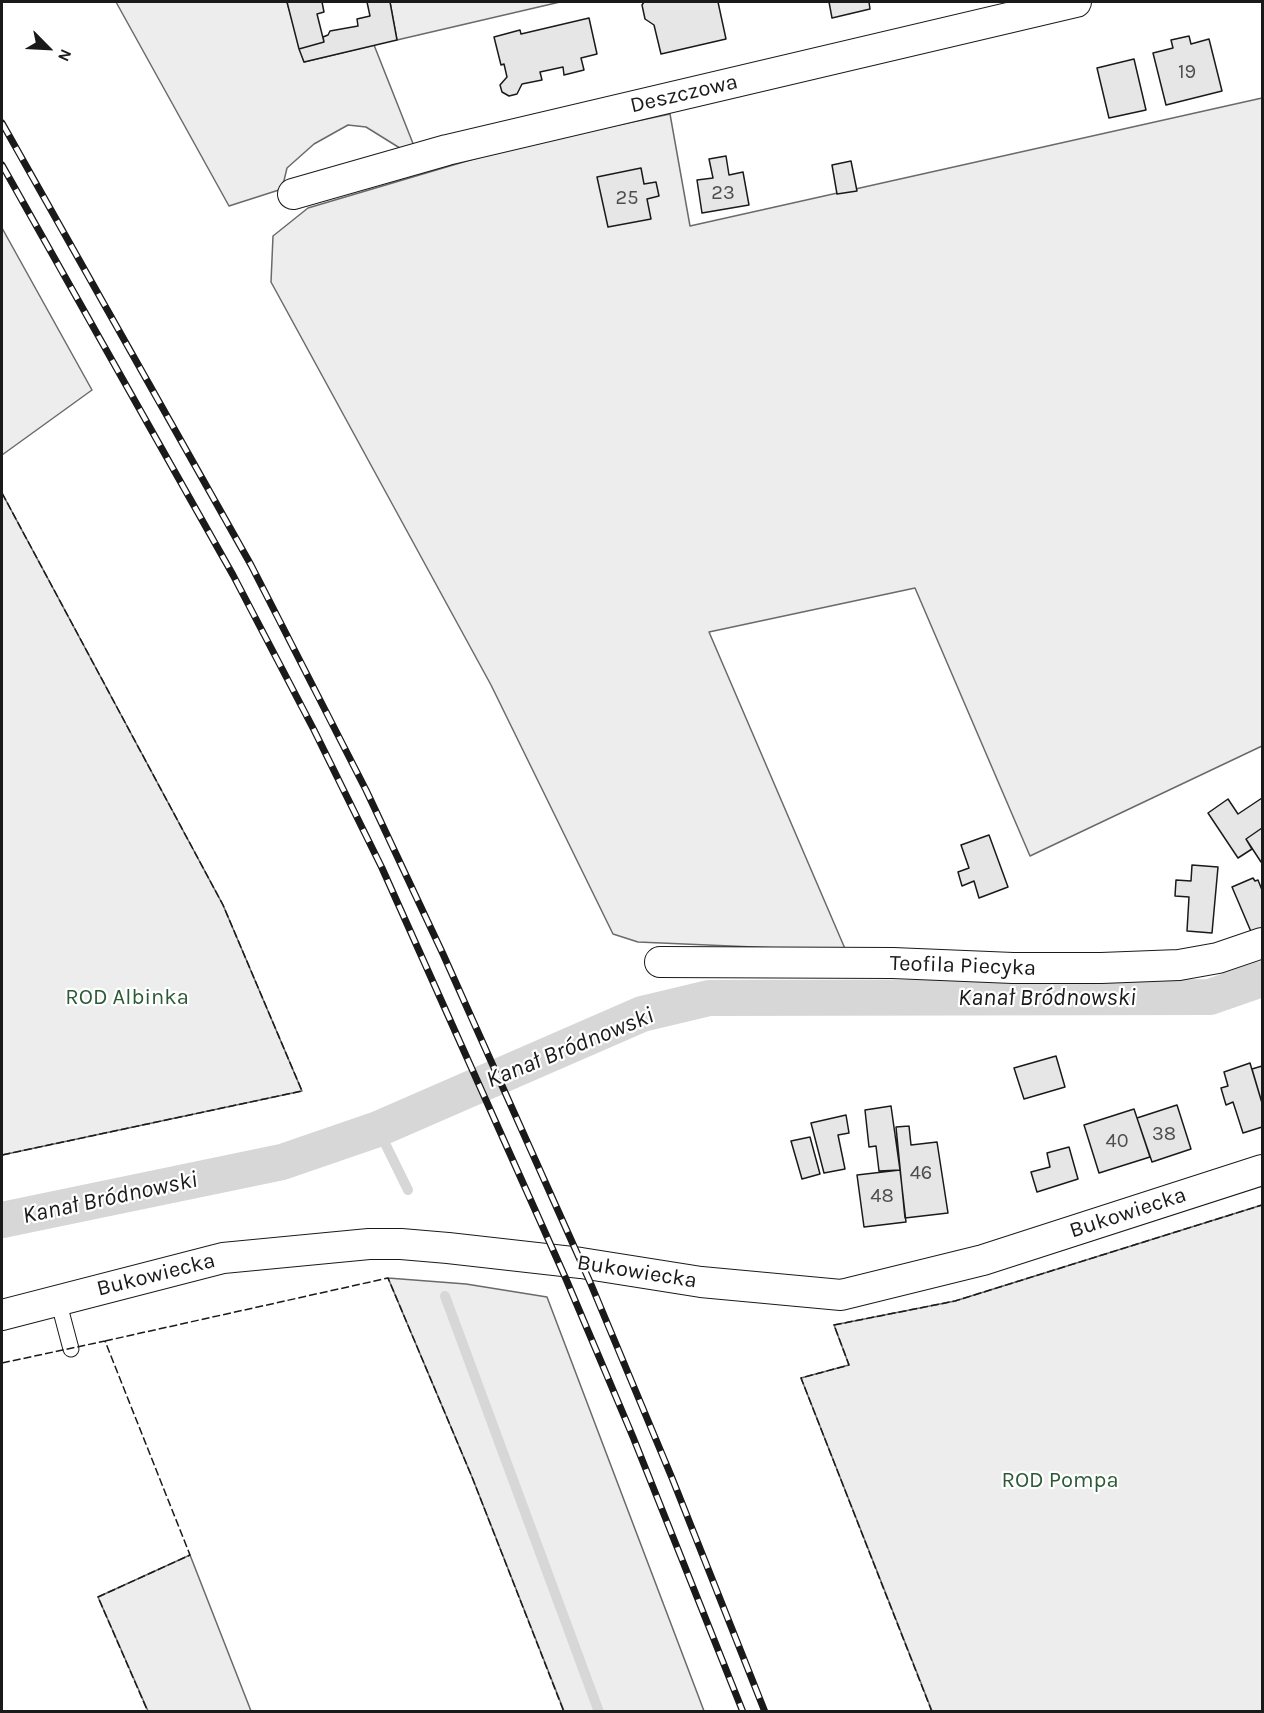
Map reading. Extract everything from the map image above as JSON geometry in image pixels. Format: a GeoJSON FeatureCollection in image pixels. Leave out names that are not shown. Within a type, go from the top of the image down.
{"type":"FeatureCollection","features":[{"type":"Feature","properties":{"kind":"street","name":"Deszczowa"},"geometry":{"type":"LineString","coordinates":[[293,194],[447,150],[1076,2]]}},
{"type":"Feature","properties":{"kind":"street","name":"Teofila Piecyka"},"geometry":{"type":"LineString","coordinates":[[660,962],[893,963],[1013,968],[1101,968],[1179,965],[1218,958],[1263,943]]}},
{"type":"Feature","properties":{"kind":"street","name":"Bukowiecka"},"geometry":{"type":"LineString","coordinates":[[2,1315],[223,1258],[285,1250],[401,1244],[581,1263],[701,1282],[842,1295],[982,1260],[1263,1170]]}},
{"type":"Feature","properties":{"kind":"lane"},"geometry":{"type":"LineString","coordinates":[[58,1300],[71,1349]]}},
{"type":"Feature","properties":{"kind":"green space"},"geometry":{"type":"Polygon","coordinates":[[[116,2],[287,2],[304,62],[374,45],[414,146],[403,150],[366,127],[348,125],[314,144],[287,168],[282,189],[229,206],[116,2]]]}},
{"type":"Feature","properties":{"kind":"green space"},"geometry":{"type":"Polygon","coordinates":[[[390,2],[560,2],[397,40],[390,2]]]}},
{"type":"Feature","properties":{"kind":"green space"},"geometry":{"type":"Polygon","coordinates":[[[1262,98],[1262,746],[1030,856],[915,588],[709,632],[846,951],[638,942],[613,934],[491,685],[271,282],[273,236],[308,208],[514,147],[670,114],[690,226],[1262,98]]]}},
{"type":"Feature","properties":{"kind":"green space"},"geometry":{"type":"Polygon","coordinates":[[[2,228],[92,390],[2,455],[2,228]]]}},
{"type":"Feature","properties":{"kind":"green space","name":"ROD Albinka"},"geometry":{"type":"Polygon","coordinates":[[[2,493],[223,905],[302,1091],[2,1155],[2,493]]]}},
{"type":"Feature","properties":{"kind":"green space","name":"ROD Pompa"},"geometry":{"type":"Polygon","coordinates":[[[1262,1205],[1262,1711],[932,1711],[801,1378],[849,1365],[834,1325],[955,1301],[1262,1205]]]}},
{"type":"Feature","properties":{"kind":"green space"},"geometry":{"type":"Polygon","coordinates":[[[388,1278],[466,1284],[547,1297],[704,1711],[564,1711],[472,1477],[388,1278]]]}},
{"type":"Feature","properties":{"kind":"green space"},"geometry":{"type":"Polygon","coordinates":[[[190,1555],[251,1711],[148,1711],[98,1597],[190,1555]]]}},
{"type":"Feature","properties":{"kind":"building"},"geometry":{"type":"Polygon","coordinates":[[[287,2],[322,2],[324,12],[317,14],[324,42],[299,49],[287,2]]]}},
{"type":"Feature","properties":{"kind":"building"},"geometry":{"type":"Polygon","coordinates":[[[367,2],[390,2],[397,40],[304,62],[299,49],[324,42],[323,37],[330,31],[358,26],[357,19],[370,16],[367,2]]]}},
{"type":"Feature","properties":{"kind":"building"},"geometry":{"type":"Polygon","coordinates":[[[644,2],[718,2],[726,39],[661,54],[654,25],[645,19],[642,5],[644,2]]]}},
{"type":"Feature","properties":{"kind":"building"},"geometry":{"type":"Polygon","coordinates":[[[829,2],[869,2],[870,9],[832,18],[829,2]]]}},
{"type":"Feature","properties":{"kind":"building"},"geometry":{"type":"Polygon","coordinates":[[[589,18],[597,54],[581,58],[584,70],[564,75],[563,67],[540,72],[542,80],[522,84],[517,94],[509,96],[502,92],[500,85],[507,77],[504,64],[501,65],[494,37],[520,30],[521,34],[589,18]]]}},
{"type":"Feature","properties":{"kind":"building"},"geometry":{"type":"Polygon","coordinates":[[[1189,36],[1191,44],[1209,39],[1222,91],[1166,105],[1153,53],[1173,48],[1171,40],[1189,36]]]}},
{"type":"Feature","properties":{"kind":"building"},"geometry":{"type":"Polygon","coordinates":[[[1134,59],[1146,110],[1109,118],[1097,68],[1134,59]]]}},
{"type":"Feature","properties":{"kind":"building"},"geometry":{"type":"Polygon","coordinates":[[[726,156],[729,175],[743,172],[749,205],[702,213],[697,180],[713,178],[709,159],[726,156]]]}},
{"type":"Feature","properties":{"kind":"building"},"geometry":{"type":"Polygon","coordinates":[[[851,161],[857,191],[837,194],[832,165],[851,161]]]}},
{"type":"Feature","properties":{"kind":"building"},"geometry":{"type":"Polygon","coordinates":[[[641,168],[644,184],[656,182],[659,196],[647,199],[651,219],[608,227],[597,177],[641,168]]]}},
{"type":"Feature","properties":{"kind":"building"},"geometry":{"type":"Polygon","coordinates":[[[1262,798],[1262,828],[1246,839],[1252,849],[1238,858],[1208,813],[1228,799],[1238,814],[1262,798]]]}},
{"type":"Feature","properties":{"kind":"building"},"geometry":{"type":"Polygon","coordinates":[[[1262,828],[1262,861],[1261,862],[1246,839],[1262,828]]]}},
{"type":"Feature","properties":{"kind":"building"},"geometry":{"type":"Polygon","coordinates":[[[989,835],[1008,887],[979,898],[974,881],[962,886],[958,872],[969,868],[961,845],[989,835]]]}},
{"type":"Feature","properties":{"kind":"building"},"geometry":{"type":"Polygon","coordinates":[[[1192,865],[1218,867],[1212,933],[1187,931],[1189,897],[1175,896],[1176,880],[1191,881],[1192,865]]]}},
{"type":"Feature","properties":{"kind":"building"},"geometry":{"type":"Polygon","coordinates":[[[1253,878],[1255,881],[1258,880],[1262,890],[1262,930],[1252,934],[1232,887],[1253,878]]]}},
{"type":"Feature","properties":{"kind":"building"},"geometry":{"type":"Polygon","coordinates":[[[1056,1056],[1065,1087],[1024,1099],[1014,1068],[1056,1056]]]}},
{"type":"Feature","properties":{"kind":"building"},"geometry":{"type":"Polygon","coordinates":[[[1250,1063],[1262,1103],[1262,1127],[1243,1133],[1233,1102],[1226,1105],[1221,1088],[1228,1086],[1224,1072],[1250,1063]]]}},
{"type":"Feature","properties":{"kind":"building"},"geometry":{"type":"Polygon","coordinates":[[[1262,1066],[1262,1103],[1252,1069],[1262,1066]]]}},
{"type":"Feature","properties":{"kind":"building"},"geometry":{"type":"Polygon","coordinates":[[[1177,1105],[1191,1149],[1152,1162],[1137,1118],[1177,1105]]]}},
{"type":"Feature","properties":{"kind":"building"},"geometry":{"type":"Polygon","coordinates":[[[891,1106],[900,1170],[879,1171],[876,1146],[869,1147],[865,1110],[891,1106]]]}},
{"type":"Feature","properties":{"kind":"building"},"geometry":{"type":"Polygon","coordinates":[[[1134,1109],[1150,1157],[1099,1173],[1084,1125],[1134,1109]]]}},
{"type":"Feature","properties":{"kind":"building"},"geometry":{"type":"Polygon","coordinates":[[[846,1115],[849,1133],[838,1135],[845,1169],[824,1173],[811,1123],[846,1115]]]}},
{"type":"Feature","properties":{"kind":"building"},"geometry":{"type":"Polygon","coordinates":[[[909,1126],[911,1145],[937,1142],[948,1213],[905,1218],[896,1127],[909,1126]]]}},
{"type":"Feature","properties":{"kind":"building"},"geometry":{"type":"Polygon","coordinates":[[[810,1137],[820,1174],[802,1179],[791,1141],[810,1137]]]}},
{"type":"Feature","properties":{"kind":"building"},"geometry":{"type":"Polygon","coordinates":[[[1069,1147],[1078,1179],[1037,1192],[1031,1172],[1050,1167],[1047,1153],[1069,1147]]]}},
{"type":"Feature","properties":{"kind":"building"},"geometry":{"type":"Polygon","coordinates":[[[900,1170],[906,1222],[864,1227],[857,1175],[900,1170]]]}},
{"type":"Feature","properties":{"kind":"waterway","name":"Kanał Bródnowski"},"geometry":{"type":"LineString","coordinates":[[2,1220],[282,1162],[378,1129],[642,1014],[709,998],[1210,997],[1262,979]]}},
{"type":"Feature","properties":{"kind":"waterway"},"geometry":{"type":"LineString","coordinates":[[378,1129],[408,1190]]}},
{"type":"Feature","properties":{"kind":"waterway"},"geometry":{"type":"LineString","coordinates":[[445,1296],[599,1712]]}},
{"type":"Feature","properties":{"kind":"railway"},"geometry":{"type":"LineString","coordinates":[[2,123],[251,565],[366,790],[443,954],[590,1282],[672,1478],[765,1712]]}},
{"type":"Feature","properties":{"kind":"railway"},"geometry":{"type":"LineString","coordinates":[[2,165],[233,575],[314,730],[382,868],[566,1279],[633,1437],[743,1712]]}},
{"type":"Feature","properties":{"kind":"fence"},"geometry":{"type":"LineString","coordinates":[[2,493],[223,905],[302,1091],[2,1155]]}},
{"type":"Feature","properties":{"kind":"fence"},"geometry":{"type":"LineString","coordinates":[[932,1712],[801,1378],[849,1365],[834,1325],[955,1301],[1262,1205]]}},
{"type":"Feature","properties":{"kind":"fence"},"geometry":{"type":"LineString","coordinates":[[105,1341],[388,1278],[472,1477],[564,1712]]}},
{"type":"Feature","properties":{"kind":"fence"},"geometry":{"type":"LineString","coordinates":[[2,1363],[105,1341],[190,1555],[98,1597],[148,1712]]}}]}
